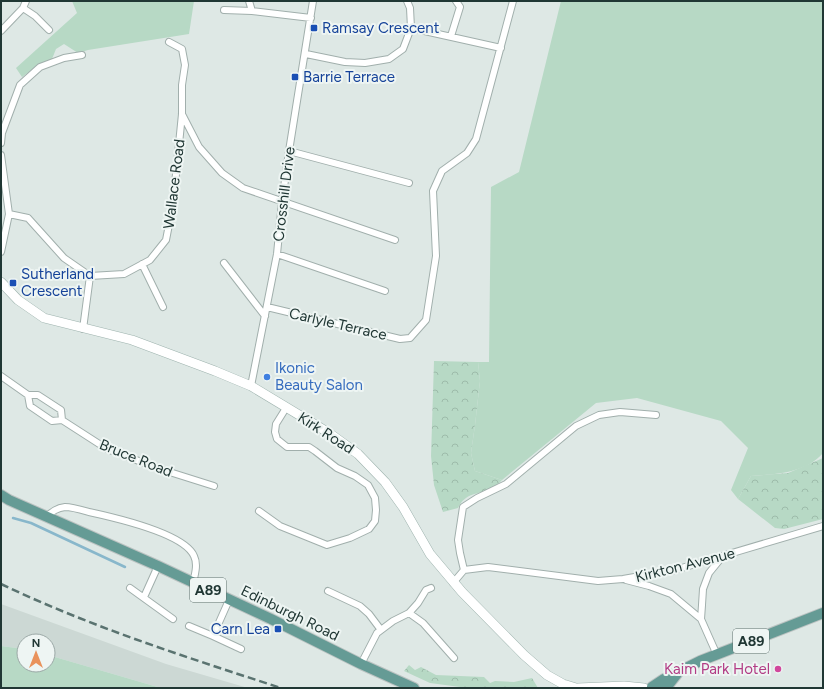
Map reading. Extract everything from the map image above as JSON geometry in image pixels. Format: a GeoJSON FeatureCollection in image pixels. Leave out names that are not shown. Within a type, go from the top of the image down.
{"type":"FeatureCollection","features":[{"type":"Feature","properties":{"kind":"main road","name":"Kirk Road"},"geometry":{"type":"LineString","coordinates":[[1,282],[18,300],[44,318],[83,329],[132,340],[215,371],[251,386],[329,433],[358,454],[376,472],[403,507],[430,554],[453,583],[547,675],[563,684],[577,688],[650,688]]}},
{"type":"Feature","properties":{"kind":"main road","name":"Edinburgh Road"},"geometry":{"type":"LineString","coordinates":[[1,495],[46,517],[158,566],[414,688]]}},
{"type":"Feature","properties":{"kind":"main road","name":"A89"},"geometry":{"type":"LineString","coordinates":[[650,688],[679,671],[717,654],[823,613]]}},
{"type":"Feature","properties":{"kind":"main road","name":"A89"},"geometry":{"type":"LineString","coordinates":[[666,688],[679,671]]}},
{"type":"Feature","properties":{"kind":"street"},"geometry":{"type":"LineString","coordinates":[[1,31],[23,8],[26,1]]}},
{"type":"Feature","properties":{"kind":"street"},"geometry":{"type":"LineString","coordinates":[[249,1],[252,11]]}},
{"type":"Feature","properties":{"kind":"street","name":"Crosshill Drive"},"geometry":{"type":"LineString","coordinates":[[251,386],[277,254],[289,151],[306,54],[313,1]]}},
{"type":"Feature","properties":{"kind":"street"},"geometry":{"type":"LineString","coordinates":[[306,54],[345,62],[365,63],[389,59],[403,49],[411,28],[410,8],[407,1]]}},
{"type":"Feature","properties":{"kind":"street"},"geometry":{"type":"LineString","coordinates":[[451,36],[460,7],[456,1]]}},
{"type":"Feature","properties":{"kind":"street"},"geometry":{"type":"LineString","coordinates":[[411,28],[500,48],[513,1]]}},
{"type":"Feature","properties":{"kind":"street"},"geometry":{"type":"LineString","coordinates":[[23,8],[35,16],[49,30]]}},
{"type":"Feature","properties":{"kind":"street"},"geometry":{"type":"LineString","coordinates":[[224,10],[252,11],[311,18]]}},
{"type":"Feature","properties":{"kind":"street","name":"Wallace Road"},"geometry":{"type":"LineString","coordinates":[[90,276],[124,274],[150,260],[166,240],[173,204],[182,114],[182,85],[185,65],[182,49],[169,42]]}},
{"type":"Feature","properties":{"kind":"street","name":"Carlyle Terrace"},"geometry":{"type":"LineString","coordinates":[[267,307],[376,334],[400,339],[410,338],[426,320],[435,263],[433,191],[442,171],[467,153],[476,139],[500,48]]}},
{"type":"Feature","properties":{"kind":"street"},"geometry":{"type":"LineString","coordinates":[[1,143],[2,133],[20,85],[40,67],[64,58],[82,55]]}},
{"type":"Feature","properties":{"kind":"street"},"geometry":{"type":"LineString","coordinates":[[182,114],[199,148],[222,174],[243,188],[395,240]]}},
{"type":"Feature","properties":{"kind":"street"},"geometry":{"type":"LineString","coordinates":[[289,151],[409,183]]}},
{"type":"Feature","properties":{"kind":"street"},"geometry":{"type":"LineString","coordinates":[[1,155],[9,214],[1,252]]}},
{"type":"Feature","properties":{"kind":"street"},"geometry":{"type":"LineString","coordinates":[[9,214],[28,218],[64,258],[90,276],[83,329]]}},
{"type":"Feature","properties":{"kind":"street"},"geometry":{"type":"LineString","coordinates":[[277,254],[385,292]]}},
{"type":"Feature","properties":{"kind":"street"},"geometry":{"type":"LineString","coordinates":[[224,263],[265,316]]}},
{"type":"Feature","properties":{"kind":"street"},"geometry":{"type":"LineString","coordinates":[[142,264],[163,307]]}},
{"type":"Feature","properties":{"kind":"street","name":"Bruce Road"},"geometry":{"type":"LineString","coordinates":[[1,376],[28,395],[38,394],[61,410],[62,420]]}},
{"type":"Feature","properties":{"kind":"street","name":"Bruce Road"},"geometry":{"type":"LineString","coordinates":[[28,395],[30,406],[52,421],[62,420],[107,449],[160,469],[214,486]]}},
{"type":"Feature","properties":{"kind":"street"},"geometry":{"type":"LineString","coordinates":[[259,511],[280,526],[327,545],[350,538],[369,529],[375,521],[375,498],[368,485],[355,476],[337,468],[309,447],[287,446],[277,439],[275,432],[276,424],[286,408]]}},
{"type":"Feature","properties":{"kind":"street"},"geometry":{"type":"LineString","coordinates":[[453,583],[464,570],[458,540],[463,507],[477,498],[506,484],[576,426],[599,415],[620,412],[656,415]]}},
{"type":"Feature","properties":{"kind":"street"},"geometry":{"type":"LineString","coordinates":[[46,517],[55,509],[67,507],[121,519],[173,538],[186,545],[194,555],[196,566],[193,583]]}},
{"type":"Feature","properties":{"kind":"street","name":"Kirkton Avenue"},"geometry":{"type":"LineString","coordinates":[[464,570],[488,567],[598,581],[623,579],[675,570],[823,526]]}},
{"type":"Feature","properties":{"kind":"street"},"geometry":{"type":"LineString","coordinates":[[701,619],[703,589],[709,573],[722,557]]}},
{"type":"Feature","properties":{"kind":"street"},"geometry":{"type":"LineString","coordinates":[[144,597],[158,566]]}},
{"type":"Feature","properties":{"kind":"street"},"geometry":{"type":"LineString","coordinates":[[623,579],[671,594],[701,619],[717,654]]}},
{"type":"Feature","properties":{"kind":"street"},"geometry":{"type":"LineString","coordinates":[[130,588],[173,619]]}},
{"type":"Feature","properties":{"kind":"street"},"geometry":{"type":"LineString","coordinates":[[361,664],[377,633],[393,621],[409,613],[418,603],[426,590],[431,588]]}},
{"type":"Feature","properties":{"kind":"street"},"geometry":{"type":"LineString","coordinates":[[328,592],[360,606],[369,614],[381,630]]}},
{"type":"Feature","properties":{"kind":"street"},"geometry":{"type":"LineString","coordinates":[[213,636],[229,600]]}},
{"type":"Feature","properties":{"kind":"street"},"geometry":{"type":"LineString","coordinates":[[409,613],[423,623],[454,658]]}},
{"type":"Feature","properties":{"kind":"street"},"geometry":{"type":"LineString","coordinates":[[189,626],[241,649]]}},
{"type":"Feature","properties":{"kind":"shaded area"},"geometry":{"type":"Polygon","coordinates":[[[1,604],[166,664],[248,688],[161,688],[56,657],[56,633],[16,633],[16,648],[1,646],[1,604]]]}},
{"type":"Feature","properties":{"kind":"green space"},"geometry":{"type":"Polygon","coordinates":[[[72,1],[194,1],[189,34],[88,50],[78,53],[64,44],[56,49],[52,59],[38,65],[22,77],[16,68],[77,13],[72,1]]]}},
{"type":"Feature","properties":{"kind":"green space"},"geometry":{"type":"Polygon","coordinates":[[[561,1],[823,1],[823,453],[816,460],[800,469],[781,473],[751,476],[738,499],[731,490],[748,448],[721,421],[637,398],[596,403],[502,480],[475,471],[471,453],[480,381],[478,362],[489,362],[491,187],[519,172],[561,1]]]}},
{"type":"Feature","properties":{"kind":"green space"},"geometry":{"type":"Polygon","coordinates":[[[434,361],[478,362],[480,381],[471,453],[475,471],[502,480],[491,489],[468,497],[458,508],[443,512],[434,485],[431,456],[434,361]]]}},
{"type":"Feature","properties":{"kind":"green space"},"geometry":{"type":"Polygon","coordinates":[[[823,458],[823,519],[784,529],[775,528],[738,499],[751,476],[788,473],[823,458]]]}},
{"type":"Feature","properties":{"kind":"green space"},"geometry":{"type":"Polygon","coordinates":[[[1,646],[16,648],[16,673],[56,673],[56,657],[161,688],[1,688],[1,646]]]}},
{"type":"Feature","properties":{"kind":"green space"},"geometry":{"type":"Polygon","coordinates":[[[409,665],[415,670],[421,667],[436,675],[484,677],[490,683],[495,681],[514,682],[532,678],[538,688],[460,687],[430,683],[404,671],[409,665]]]}},
{"type":"Feature","properties":{"kind":"waterway"},"geometry":{"type":"LineString","coordinates":[[13,518],[31,523],[125,567]]}},
{"type":"Feature","properties":{"kind":"railway"},"geometry":{"type":"LineString","coordinates":[[1,584],[35,600],[104,628],[174,653],[281,688]]}},
{"type":"Feature","properties":{"kind":"place","name":"Ramsay Crescent"},"geometry":{"type":"Point","coordinates":[314,28]}},
{"type":"Feature","properties":{"kind":"place","name":"Barrie Terrace"},"geometry":{"type":"Point","coordinates":[295,77]}},
{"type":"Feature","properties":{"kind":"place","name":"Sutherland Crescent"},"geometry":{"type":"Point","coordinates":[13,283]}},
{"type":"Feature","properties":{"kind":"place","name":"Ikonic Beauty Salon"},"geometry":{"type":"Point","coordinates":[267,377]}},
{"type":"Feature","properties":{"kind":"place","name":"Carn Lea"},"geometry":{"type":"Point","coordinates":[278,629]}},
{"type":"Feature","properties":{"kind":"place","name":"Kaim Park Hotel"},"geometry":{"type":"Point","coordinates":[778,669]}}]}
